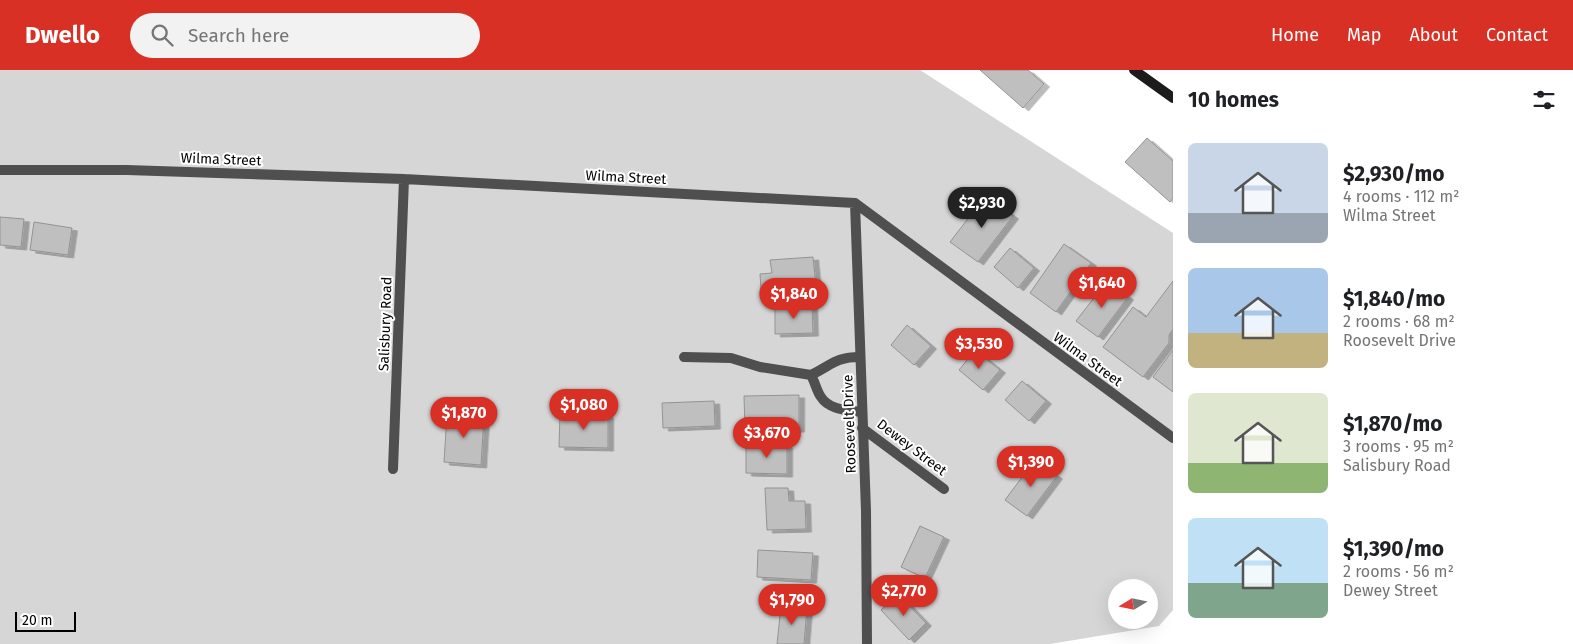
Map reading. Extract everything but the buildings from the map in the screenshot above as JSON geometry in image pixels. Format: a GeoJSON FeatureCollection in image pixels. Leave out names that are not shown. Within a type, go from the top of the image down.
{"type":"FeatureCollection","features":[{"type":"Feature","properties":{"kind":"street"},"geometry":{"type":"LineString","coordinates":[[1134,70],[1173,98]]}},
{"type":"Feature","properties":{"kind":"street","name":"Wilma Street"},"geometry":{"type":"LineString","coordinates":[[0,170],[127,170],[404,179],[855,204],[1173,438]]}},
{"type":"Feature","properties":{"kind":"street","name":"Salisbury Road"},"geometry":{"type":"LineString","coordinates":[[393,469],[404,179]]}},
{"type":"Feature","properties":{"kind":"street","name":"Roosevelt Drive"},"geometry":{"type":"LineString","coordinates":[[855,204],[866,511],[867,644]]}},
{"type":"Feature","properties":{"kind":"street"},"geometry":{"type":"LineString","coordinates":[[684,357],[731,358],[760,367],[811,375],[822,370],[833,361],[846,357],[860,357]]}},
{"type":"Feature","properties":{"kind":"street"},"geometry":{"type":"LineString","coordinates":[[811,375],[820,397],[831,407],[862,412]]}},
{"type":"Feature","properties":{"kind":"street","name":"Dewey Street"},"geometry":{"type":"LineString","coordinates":[[862,428],[944,489]]}},
{"type":"Feature","properties":{"kind":"shaded area"},"geometry":{"type":"Polygon","coordinates":[[[0,70],[920,70],[1173,233],[1173,610],[1158,626],[1158,579],[1108,579],[1108,629],[1141,629],[1050,644],[0,644],[0,70]]]}}]}
